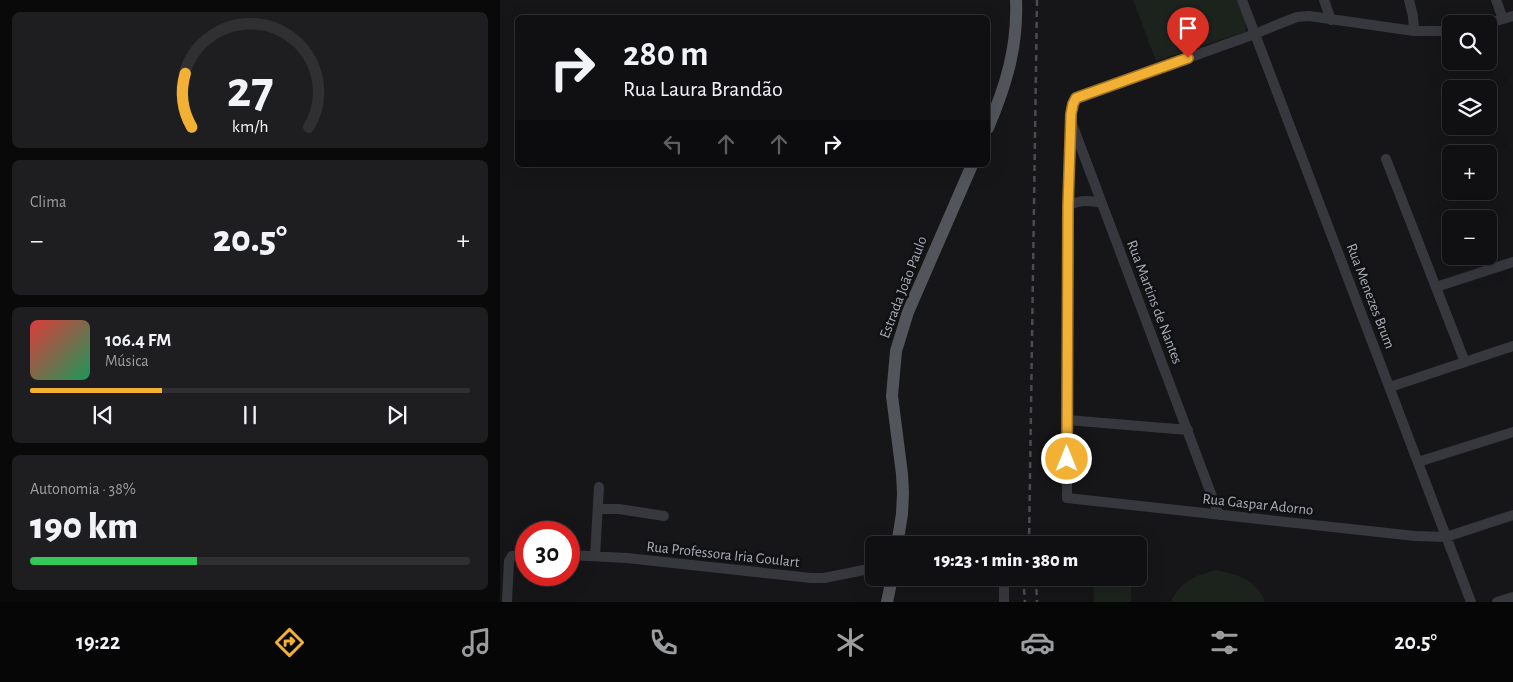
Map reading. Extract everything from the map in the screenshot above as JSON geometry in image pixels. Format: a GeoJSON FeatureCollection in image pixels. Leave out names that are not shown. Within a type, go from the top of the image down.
{"type":"FeatureCollection","features":[{"type":"Feature","properties":{"kind":"main road"},"geometry":{"type":"LineString","coordinates":[[990,123],[1006,83],[1014,49],[1016,0]]}},
{"type":"Feature","properties":{"kind":"main road","name":"Estrada João Paulo"},"geometry":{"type":"LineString","coordinates":[[899,536],[903,493],[892,396],[896,351],[908,312],[971,167]]}},
{"type":"Feature","properties":{"kind":"main road"},"geometry":{"type":"LineString","coordinates":[[887,602],[890,586]]}},
{"type":"Feature","properties":{"kind":"street","name":"Rua Menezes Brum"},"geometry":{"type":"LineString","coordinates":[[1242,0],[1471,602]]}},
{"type":"Feature","properties":{"kind":"street"},"geometry":{"type":"LineString","coordinates":[[1324,0],[1331,20]]}},
{"type":"Feature","properties":{"kind":"street"},"geometry":{"type":"LineString","coordinates":[[1409,0],[1414,31]]}},
{"type":"Feature","properties":{"kind":"street"},"geometry":{"type":"LineString","coordinates":[[1496,0],[1508,18]]}},
{"type":"Feature","properties":{"kind":"street"},"geometry":{"type":"LineString","coordinates":[[1188,430],[1067,420],[1068,206],[1071,121],[1072,108],[1076,98],[1255,34],[1297,17],[1309,16],[1414,31],[1442,31]]}},
{"type":"Feature","properties":{"kind":"street","name":"Rua Martins de Nantes"},"geometry":{"type":"LineString","coordinates":[[1071,121],[1219,516]]}},
{"type":"Feature","properties":{"kind":"street"},"geometry":{"type":"LineString","coordinates":[[1386,160],[1465,362]]}},
{"type":"Feature","properties":{"kind":"street"},"geometry":{"type":"LineString","coordinates":[[1068,206],[1080,201],[1094,201],[1101,204]]}},
{"type":"Feature","properties":{"kind":"street"},"geometry":{"type":"LineString","coordinates":[[1436,287],[1513,262]]}},
{"type":"Feature","properties":{"kind":"street"},"geometry":{"type":"LineString","coordinates":[[1390,387],[1513,346]]}},
{"type":"Feature","properties":{"kind":"street","name":"Rua Gaspar Adorno"},"geometry":{"type":"LineString","coordinates":[[1067,420],[1067,498],[1416,536],[1446,536],[1513,515]]}},
{"type":"Feature","properties":{"kind":"street"},"geometry":{"type":"LineString","coordinates":[[1418,462],[1513,432]]}},
{"type":"Feature","properties":{"kind":"street"},"geometry":{"type":"LineString","coordinates":[[595,556],[599,487]]}},
{"type":"Feature","properties":{"kind":"street"},"geometry":{"type":"LineString","coordinates":[[598,509],[619,509],[664,516]]}},
{"type":"Feature","properties":{"kind":"street","name":"Rua Professora Iria Goulart"},"geometry":{"type":"LineString","coordinates":[[580,555],[811,578],[824,578],[865,570]]}},
{"type":"Feature","properties":{"kind":"street"},"geometry":{"type":"LineString","coordinates":[[507,602],[509,561],[512,556],[515,556]]}},
{"type":"Feature","properties":{"kind":"street"},"geometry":{"type":"LineString","coordinates":[[1004,586],[1004,602]]}},
{"type":"Feature","properties":{"kind":"street"},"geometry":{"type":"LineString","coordinates":[[1498,602],[1513,597]]}},
{"type":"Feature","properties":{"kind":"shaded area"},"geometry":{"type":"Polygon","coordinates":[[[1133,0],[1237,0],[1246,24],[1246,30],[1156,61],[1133,0]]]}},
{"type":"Feature","properties":{"kind":"shaded area"},"geometry":{"type":"Polygon","coordinates":[[[1216,570],[1239,576],[1252,583],[1265,602],[1171,602],[1179,589],[1189,580],[1216,570]]]}},
{"type":"Feature","properties":{"kind":"shaded area"},"geometry":{"type":"Polygon","coordinates":[[[1093,586],[1131,586],[1131,602],[1094,602],[1093,586]]]}},
{"type":"Feature","properties":{"kind":"railway"},"geometry":{"type":"LineString","coordinates":[[1029,536],[1037,0]]}},
{"type":"Feature","properties":{"kind":"railway"},"geometry":{"type":"LineString","coordinates":[[1024,586],[1025,602]]}},
{"type":"Feature","properties":{"kind":"railway"},"geometry":{"type":"LineString","coordinates":[[1036,586],[1037,602]]}},
{"type":"Feature","properties":{"kind":"route"},"geometry":{"type":"LineString","coordinates":[[1067,459],[1068,206],[1071,114],[1073,104],[1076,98],[1188,58]]}}]}
